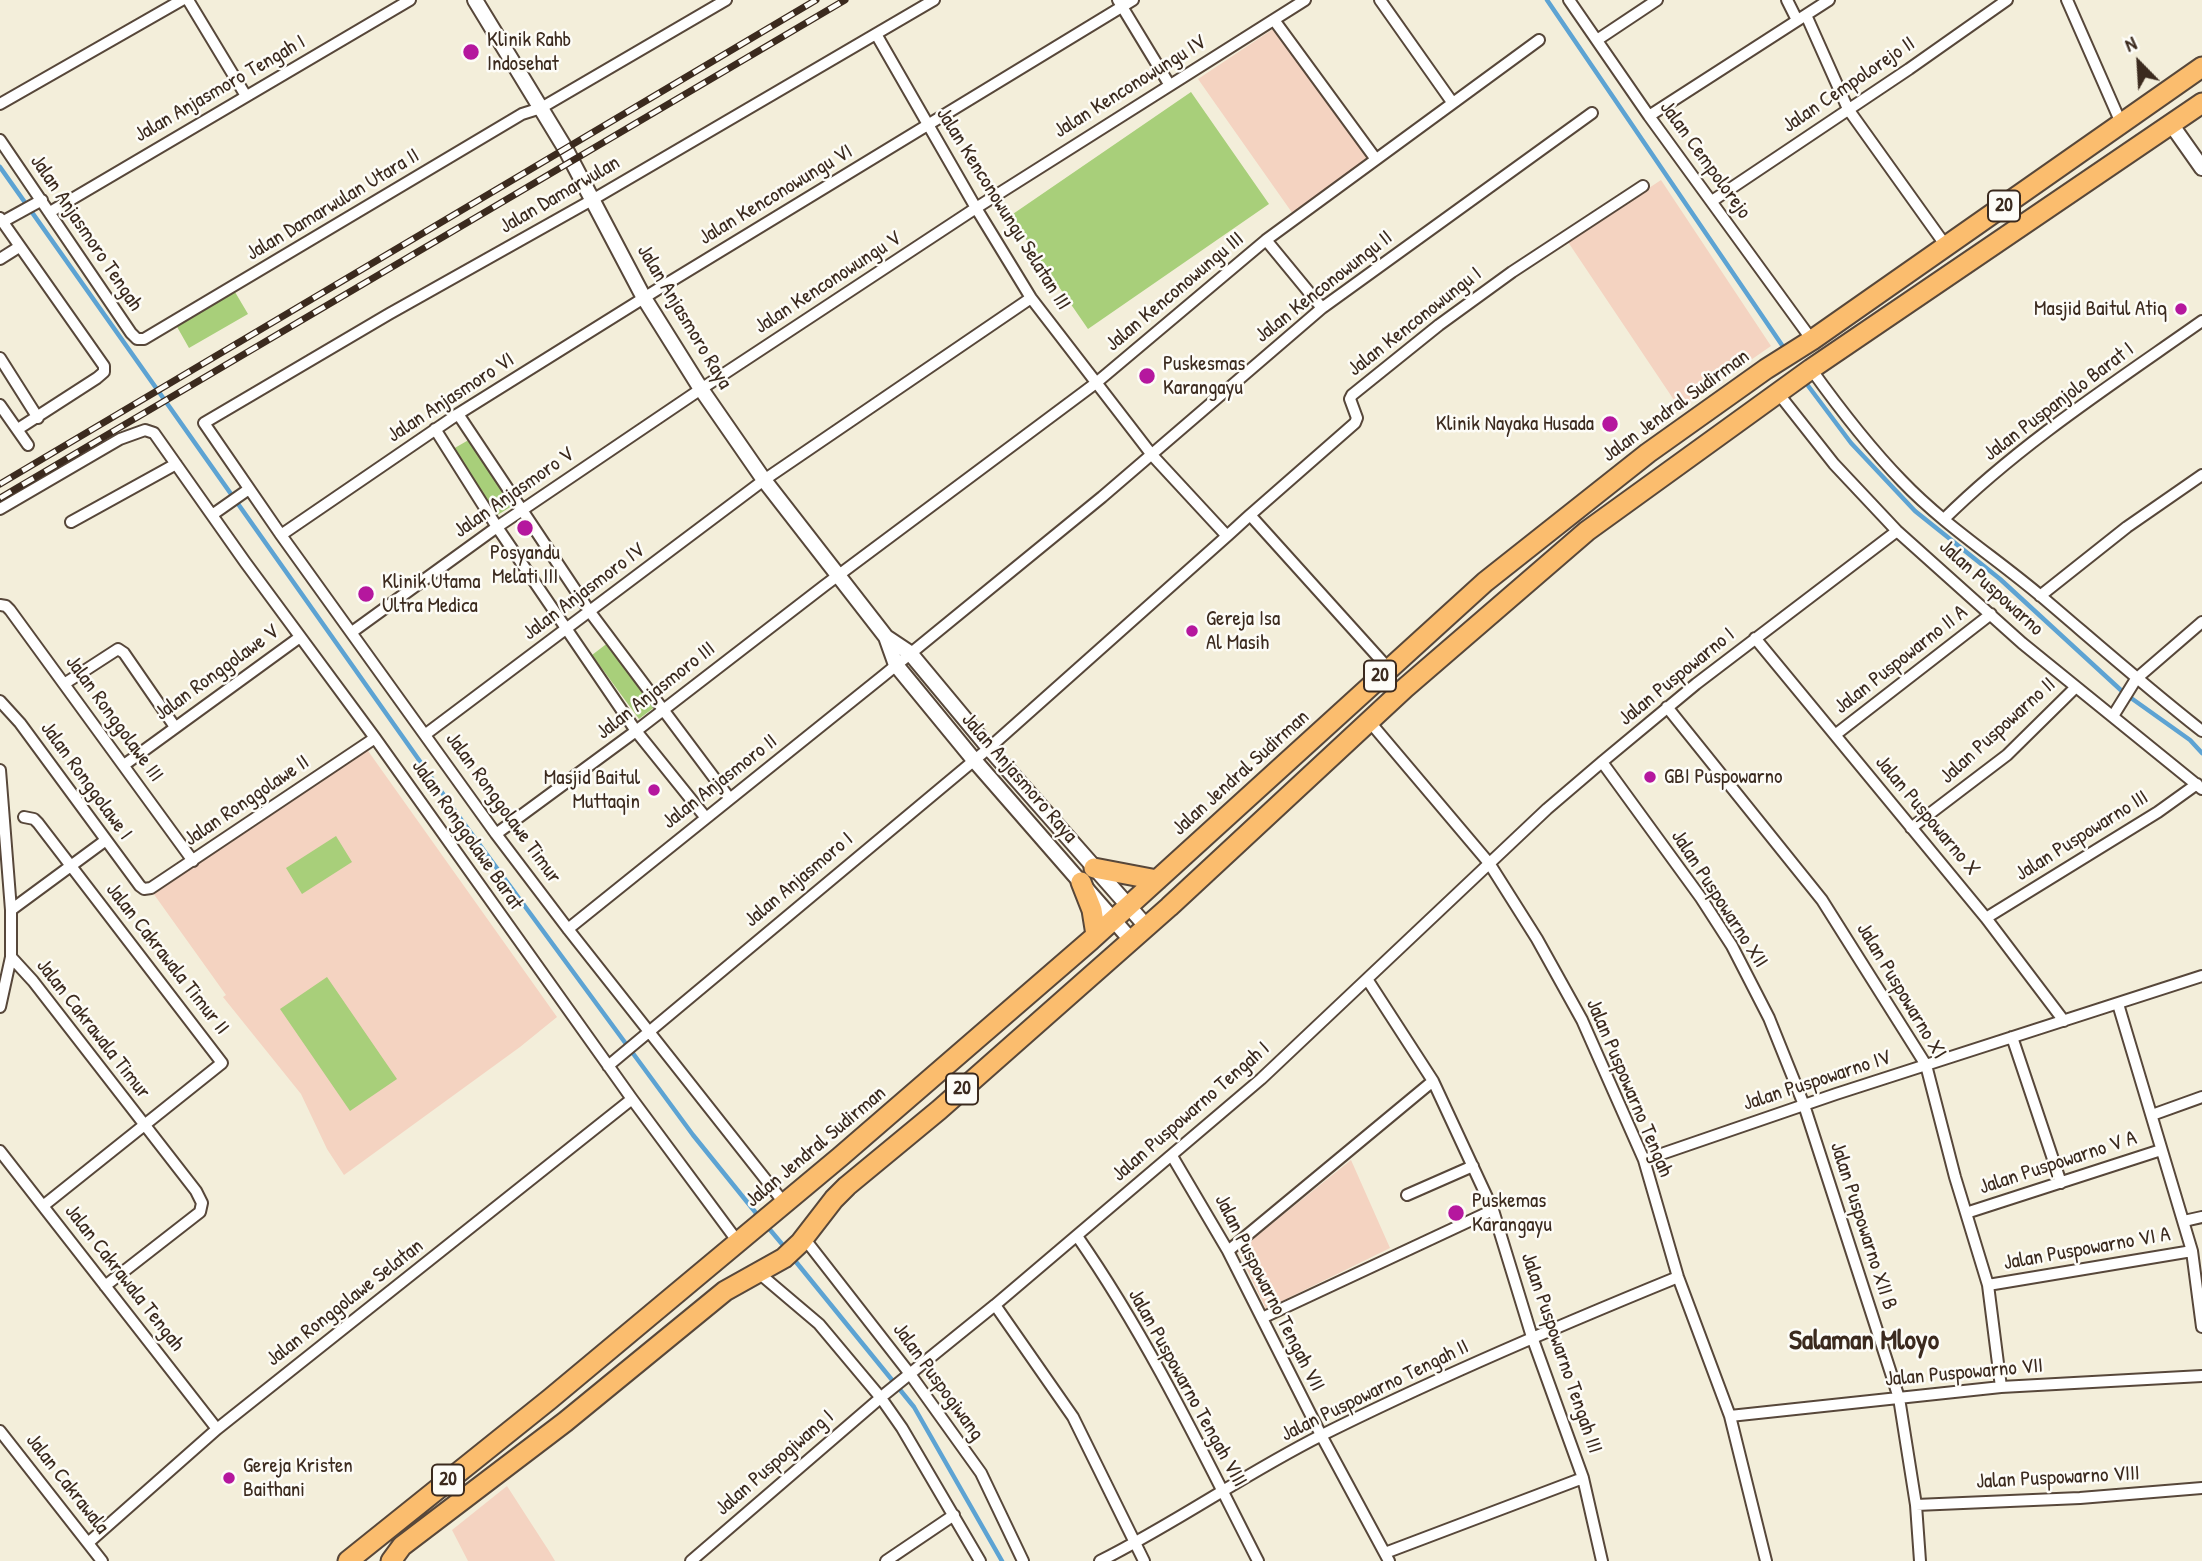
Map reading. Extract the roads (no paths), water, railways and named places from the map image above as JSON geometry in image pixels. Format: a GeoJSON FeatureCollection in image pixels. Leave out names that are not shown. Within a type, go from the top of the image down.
{"type":"FeatureCollection","features":[{"type":"Feature","properties":{"kind":"highway","name":"Jalan Jendral Sudirman"},"geometry":{"type":"LineString","coordinates":[[348,1561],[550,1399],[779,1209],[1096,935],[1485,582],[1582,503],[1774,363],[1809,342],[2202,67]]}},
{"type":"Feature","properties":{"kind":"highway","name":"20"},"geometry":{"type":"LineString","coordinates":[[383,1561],[396,1554],[565,1422],[725,1291],[785,1258],[847,1186],[939,1110],[1146,926],[1496,607],[1587,531],[1809,370],[2202,103]]}},
{"type":"Feature","properties":{"kind":"highway"},"geometry":{"type":"LineString","coordinates":[[1096,935],[1087,875],[1157,880]]}},
{"type":"Feature","properties":{"kind":"street"},"geometry":{"type":"LineString","coordinates":[[0,104],[169,3],[182,0]]}},
{"type":"Feature","properties":{"kind":"street"},"geometry":{"type":"LineString","coordinates":[[188,0],[246,96]]}},
{"type":"Feature","properties":{"kind":"street","name":"Jalan Anjasmoro Tengah I"},"geometry":{"type":"LineString","coordinates":[[50,212],[410,0]]}},
{"type":"Feature","properties":{"kind":"street","name":"Jalan Anjasmoro Raya"},"geometry":{"type":"LineString","coordinates":[[475,0],[541,108],[644,298],[701,389],[764,480],[886,637],[910,653],[989,748],[1087,875],[1113,919],[1130,940]]}},
{"type":"Feature","properties":{"kind":"street","name":"Jalan Damarwulan Utara II"},"geometry":{"type":"LineString","coordinates":[[146,338],[523,114],[541,108],[726,0]]}},
{"type":"Feature","properties":{"kind":"street","name":"Jalan Damarwulan"},"geometry":{"type":"LineString","coordinates":[[204,423],[934,0]]}},
{"type":"Feature","properties":{"kind":"street"},"geometry":{"type":"LineString","coordinates":[[928,124],[1120,3],[1133,0]]}},
{"type":"Feature","properties":{"kind":"street","name":"Jalan Kenconowungu IV"},"geometry":{"type":"LineString","coordinates":[[976,208],[1305,0]]}},
{"type":"Feature","properties":{"kind":"street"},"geometry":{"type":"LineString","coordinates":[[1380,0],[1452,102]]}},
{"type":"Feature","properties":{"kind":"street","name":"Jalan Cempolorejo"},"geometry":{"type":"LineString","coordinates":[[1569,0],[1809,342]]}},
{"type":"Feature","properties":{"kind":"street"},"geometry":{"type":"LineString","coordinates":[[1597,40],[1657,0]]}},
{"type":"Feature","properties":{"kind":"street"},"geometry":{"type":"LineString","coordinates":[[1787,0],[1801,17],[1849,109],[1946,246]]}},
{"type":"Feature","properties":{"kind":"street","name":"Jalan Cempolorejo II"},"geometry":{"type":"LineString","coordinates":[[1712,201],[2007,0]]}},
{"type":"Feature","properties":{"kind":"street"},"geometry":{"type":"LineString","coordinates":[[2067,0],[2121,122]]}},
{"type":"Feature","properties":{"kind":"street"},"geometry":{"type":"LineString","coordinates":[[1649,116],[1821,2]]}},
{"type":"Feature","properties":{"kind":"street"},"geometry":{"type":"LineString","coordinates":[[1120,3],[1169,84]]}},
{"type":"Feature","properties":{"kind":"street"},"geometry":{"type":"LineString","coordinates":[[1274,20],[1375,158]]}},
{"type":"Feature","properties":{"kind":"street","name":"Jalan Kenconowungu Selatan III"},"geometry":{"type":"LineString","coordinates":[[876,34],[1031,298],[1152,455],[1227,536]]}},
{"type":"Feature","properties":{"kind":"street","name":"Jalan Kenconowungu III"},"geometry":{"type":"LineString","coordinates":[[837,576],[1096,383],[1266,240],[1539,40]]}},
{"type":"Feature","properties":{"kind":"street","name":"Jalan Kenconowungu II"},"geometry":{"type":"LineString","coordinates":[[896,665],[1152,455],[1322,308],[1592,113]]}},
{"type":"Feature","properties":{"kind":"street","name":"Jalan Kenconowungu VI"},"geometry":{"type":"LineString","coordinates":[[644,298],[928,124]]}},
{"type":"Feature","properties":{"kind":"street"},"geometry":{"type":"LineString","coordinates":[[2171,124],[2202,168]]}},
{"type":"Feature","properties":{"kind":"street","name":"Jalan Anjasmoro Tengah"},"geometry":{"type":"LineString","coordinates":[[0,140],[131,333],[137,339],[146,338]]}},
{"type":"Feature","properties":{"kind":"street","name":"Jalan Kenconowungu I"},"geometry":{"type":"LineString","coordinates":[[1250,515],[1356,423],[1357,418],[1350,400],[1352,395],[1439,325],[1502,279],[1643,186]]}},
{"type":"Feature","properties":{"kind":"street"},"geometry":{"type":"LineString","coordinates":[[18,429],[103,374],[104,366],[1,220],[41,200]]}},
{"type":"Feature","properties":{"kind":"street","name":"Jalan Kenconowungu V"},"geometry":{"type":"LineString","coordinates":[[701,389],[976,208]]}},
{"type":"Feature","properties":{"kind":"street"},"geometry":{"type":"LineString","coordinates":[[1266,240],[1322,308]]}},
{"type":"Feature","properties":{"kind":"street"},"geometry":{"type":"LineString","coordinates":[[0,258],[19,247]]}},
{"type":"Feature","properties":{"kind":"street","name":"Jalan Anjasmoro VI"},"geometry":{"type":"LineString","coordinates":[[281,535],[435,429],[644,298]]}},
{"type":"Feature","properties":{"kind":"street"},"geometry":{"type":"LineString","coordinates":[[764,480],[1031,298]]}},
{"type":"Feature","properties":{"kind":"street","name":"Jalan Puspanjolo Barat I"},"geometry":{"type":"LineString","coordinates":[[1944,519],[1967,496],[2051,428],[2202,321]]}},
{"type":"Feature","properties":{"kind":"street"},"geometry":{"type":"LineString","coordinates":[[0,358],[38,418]]}},
{"type":"Feature","properties":{"kind":"street","name":"Jalan Puspowarno"},"geometry":{"type":"LineString","coordinates":[[1809,370],[1902,482],[2136,679],[2202,730]]}},
{"type":"Feature","properties":{"kind":"street","name":"Jalan Anjasmoro V"},"geometry":{"type":"LineString","coordinates":[[352,632],[497,527],[701,389]]}},
{"type":"Feature","properties":{"kind":"street","name":"Jalan Puspowarno"},"geometry":{"type":"LineString","coordinates":[[1780,391],[1835,464],[1897,531],[2076,687],[2199,787]]}},
{"type":"Feature","properties":{"kind":"street"},"geometry":{"type":"LineString","coordinates":[[0,405],[28,445]]}},
{"type":"Feature","properties":{"kind":"street"},"geometry":{"type":"LineString","coordinates":[[458,414],[590,611],[730,799]]}},
{"type":"Feature","properties":{"kind":"street","name":"Jalan Ronggolawe Timur"},"geometry":{"type":"LineString","coordinates":[[204,423],[246,491],[352,632],[496,834],[779,1209]]}},
{"type":"Feature","properties":{"kind":"street"},"geometry":{"type":"LineString","coordinates":[[435,429],[497,527],[636,731],[706,818]]}},
{"type":"Feature","properties":{"kind":"street","name":"Jalan Ronggolawe Barat"},"geometry":{"type":"LineString","coordinates":[[0,509],[133,433],[145,430],[154,433],[611,1063],[632,1099],[741,1240]]}},
{"type":"Feature","properties":{"kind":"street"},"geometry":{"type":"LineString","coordinates":[[71,522],[176,464]]}},
{"type":"Feature","properties":{"kind":"street"},"geometry":{"type":"LineString","coordinates":[[2040,596],[2127,527],[2202,475]]}},
{"type":"Feature","properties":{"kind":"street","name":"Jalan Anjasmoro IV"},"geometry":{"type":"LineString","coordinates":[[426,734],[764,480]]}},
{"type":"Feature","properties":{"kind":"street"},"geometry":{"type":"LineString","coordinates":[[214,514],[246,491]]}},
{"type":"Feature","properties":{"kind":"street"},"geometry":{"type":"LineString","coordinates":[[989,748],[1250,515],[1388,668]]}},
{"type":"Feature","properties":{"kind":"street","name":"Jalan Puspowarno I"},"geometry":{"type":"LineString","coordinates":[[1489,863],[1667,707],[1897,531]]}},
{"type":"Feature","properties":{"kind":"street","name":"Jalan Anjasmoro III"},"geometry":{"type":"LineString","coordinates":[[496,834],[636,731],[837,576]]}},
{"type":"Feature","properties":{"kind":"street","name":"Jalan Ronggolawe III"},"geometry":{"type":"LineString","coordinates":[[0,605],[10,610],[193,861]]}},
{"type":"Feature","properties":{"kind":"street","name":"Jalan Puspowarno II A"},"geometry":{"type":"LineString","coordinates":[[1835,736],[1991,614]]}},
{"type":"Feature","properties":{"kind":"street"},"geometry":{"type":"LineString","coordinates":[[2113,716],[2136,679],[2202,622]]}},
{"type":"Feature","properties":{"kind":"street","name":"Jalan Ronggolawe V"},"geometry":{"type":"LineString","coordinates":[[124,765],[300,637]]}},
{"type":"Feature","properties":{"kind":"street","name":"Jalan Anjasmoro Raya"},"geometry":{"type":"LineString","coordinates":[[886,637],[896,665],[974,760],[1087,875],[1128,905],[1146,926]]}},
{"type":"Feature","properties":{"kind":"street","name":"Jalan Puspowarno X"},"geometry":{"type":"LineString","coordinates":[[1755,638],[1986,919],[2064,1021]]}},
{"type":"Feature","properties":{"kind":"street"},"geometry":{"type":"LineString","coordinates":[[64,684],[118,649],[124,653],[176,727]]}},
{"type":"Feature","properties":{"kind":"street","name":"Jalan Anjasmoro II"},"geometry":{"type":"LineString","coordinates":[[568,929],[896,665]]}},
{"type":"Feature","properties":{"kind":"street","name":"Jalan Puspowarno II"},"geometry":{"type":"LineString","coordinates":[[1911,828],[2007,755],[2076,687]]}},
{"type":"Feature","properties":{"kind":"street","name":"Jalan Ronggolawe I"},"geometry":{"type":"LineString","coordinates":[[0,701],[20,723],[140,886]]}},
{"type":"Feature","properties":{"kind":"street","name":"Jalan Puspowarno XI"},"geometry":{"type":"LineString","coordinates":[[1667,707],[1822,900],[1926,1065],[1988,1285],[2001,1387]]}},
{"type":"Feature","properties":{"kind":"street","name":"Jalan Puspowarno Tengah"},"geometry":{"type":"LineString","coordinates":[[1369,721],[1489,863],[1537,939],[1582,1020],[1644,1160],[1678,1277],[1730,1416],[1766,1561]]}},
{"type":"Feature","properties":{"kind":"street","name":"Jalan Ronggolawe II"},"geometry":{"type":"LineString","coordinates":[[140,886],[144,889],[151,888],[375,738]]}},
{"type":"Feature","properties":{"kind":"street","name":"Jalan Anjasmoro I"},"geometry":{"type":"LineString","coordinates":[[611,1063],[989,748]]}},
{"type":"Feature","properties":{"kind":"street","name":"Jalan Puspowarno XII"},"geometry":{"type":"LineString","coordinates":[[1602,762],[1701,898],[1732,946],[1769,1018],[1804,1105]]}},
{"type":"Feature","properties":{"kind":"street","name":"Jalan Cakrawala Timur"},"geometry":{"type":"LineString","coordinates":[[0,770],[11,911],[11,957],[0,1007]]}},
{"type":"Feature","properties":{"kind":"street","name":"Jalan Puspowarno III"},"geometry":{"type":"LineString","coordinates":[[1986,919],[2199,787]]}},
{"type":"Feature","properties":{"kind":"street","name":"Jalan Cakrawala Timur II"},"geometry":{"type":"LineString","coordinates":[[24,817],[34,819],[38,823],[222,1062],[220,1067],[144,1125]]}},
{"type":"Feature","properties":{"kind":"street"},"geometry":{"type":"LineString","coordinates":[[11,911],[106,840]]}},
{"type":"Feature","properties":{"kind":"street","name":"Jalan Puspowarno Tengah I"},"geometry":{"type":"LineString","coordinates":[[908,1375],[995,1305],[1261,1079],[1489,863]]}},
{"type":"Feature","properties":{"kind":"street","name":"Jalan Cakrawala Timur"},"geometry":{"type":"LineString","coordinates":[[11,957],[33,981],[196,1191],[202,1203],[200,1212],[105,1286]]}},
{"type":"Feature","properties":{"kind":"street","name":"Jalan Puspowarno IV"},"geometry":{"type":"LineString","coordinates":[[1644,1160],[1804,1105],[2202,976]]}},
{"type":"Feature","properties":{"kind":"street","name":"Jalan Puspowarno Tengah III"},"geometry":{"type":"LineString","coordinates":[[1367,979],[1433,1082],[1493,1210],[1532,1337],[1583,1478],[1602,1561]]}},
{"type":"Feature","properties":{"kind":"street"},"geometry":{"type":"LineString","coordinates":[[2118,1004],[2192,1251],[2202,1327]]}},
{"type":"Feature","properties":{"kind":"street"},"geometry":{"type":"LineString","coordinates":[[2012,1037],[2061,1183]]}},
{"type":"Feature","properties":{"kind":"street"},"geometry":{"type":"LineString","coordinates":[[1228,1251],[1433,1082]]}},
{"type":"Feature","properties":{"kind":"street"},"geometry":{"type":"LineString","coordinates":[[2152,1115],[2202,1097]]}},
{"type":"Feature","properties":{"kind":"street","name":"Jalan Ronggolawe Selatan"},"geometry":{"type":"LineString","coordinates":[[88,1543],[217,1429],[632,1099]]}},
{"type":"Feature","properties":{"kind":"street","name":"Jalan Puspowarno XII B"},"geometry":{"type":"LineString","coordinates":[[1804,1105],[1899,1398]]}},
{"type":"Feature","properties":{"kind":"street"},"geometry":{"type":"LineString","coordinates":[[43,1206],[144,1125]]}},
{"type":"Feature","properties":{"kind":"street","name":"Jalan Puspowarno V A"},"geometry":{"type":"LineString","coordinates":[[1966,1213],[2161,1150]]}},
{"type":"Feature","properties":{"kind":"street","name":"Jalan Cakrawala Tengah"},"geometry":{"type":"LineString","coordinates":[[0,1151],[217,1429]]}},
{"type":"Feature","properties":{"kind":"street","name":"Jalan Puspowarno Tengah VII"},"geometry":{"type":"LineString","coordinates":[[1172,1156],[1228,1251],[1321,1435],[1387,1557]]}},
{"type":"Feature","properties":{"kind":"street"},"geometry":{"type":"LineString","coordinates":[[1407,1195],[1473,1166]]}},
{"type":"Feature","properties":{"kind":"street"},"geometry":{"type":"LineString","coordinates":[[1262,1318],[1493,1210]]}},
{"type":"Feature","properties":{"kind":"street"},"geometry":{"type":"LineString","coordinates":[[2184,1221],[2202,1217]]}},
{"type":"Feature","properties":{"kind":"street","name":"Jalan Puspowarno Tengah VIII"},"geometry":{"type":"LineString","coordinates":[[1077,1236],[1153,1359],[1258,1561]]}},
{"type":"Feature","properties":{"kind":"street","name":"Jalan Puspogiwang"},"geometry":{"type":"LineString","coordinates":[[802,1240],[981,1473],[1023,1561]]}},
{"type":"Feature","properties":{"kind":"street","name":"Jalan Puspowarno VI A"},"geometry":{"type":"LineString","coordinates":[[1988,1285],[2192,1251]]}},
{"type":"Feature","properties":{"kind":"street"},"geometry":{"type":"LineString","coordinates":[[764,1271],[819,1324],[883,1396],[980,1561]]}},
{"type":"Feature","properties":{"kind":"street","name":"Jalan Puspowarno Tengah II"},"geometry":{"type":"LineString","coordinates":[[1100,1561],[1321,1435],[1532,1337],[1678,1277]]}},
{"type":"Feature","properties":{"kind":"street"},"geometry":{"type":"LineString","coordinates":[[995,1305],[1073,1416],[1144,1561]]}},
{"type":"Feature","properties":{"kind":"street","name":"Jalan Puspogiwang I"},"geometry":{"type":"LineString","coordinates":[[694,1560],[908,1375]]}},
{"type":"Feature","properties":{"kind":"street","name":"Jalan Puspowarno VII"},"geometry":{"type":"LineString","coordinates":[[1730,1416],[2001,1387],[2202,1376]]}},
{"type":"Feature","properties":{"kind":"street"},"geometry":{"type":"LineString","coordinates":[[1899,1398],[1916,1505],[1920,1561]]}},
{"type":"Feature","properties":{"kind":"street","name":"Jalan Cakrawala"},"geometry":{"type":"LineString","coordinates":[[3,1439],[102,1561]]}},
{"type":"Feature","properties":{"kind":"street"},"geometry":{"type":"LineString","coordinates":[[1387,1557],[1583,1478]]}},
{"type":"Feature","properties":{"kind":"street","name":"Jalan Puspowarno VIII"},"geometry":{"type":"LineString","coordinates":[[1916,1505],[2202,1488]]}},
{"type":"Feature","properties":{"kind":"street"},"geometry":{"type":"LineString","coordinates":[[886,1561],[954,1515]]}},
{"type":"Feature","properties":{"kind":"waterway"},"geometry":{"type":"LineString","coordinates":[[1547,0],[1786,351]]}},
{"type":"Feature","properties":{"kind":"waterway"},"geometry":{"type":"LineString","coordinates":[[0,167],[460,818],[693,1135],[760,1218]]}},
{"type":"Feature","properties":{"kind":"waterway"},"geometry":{"type":"LineString","coordinates":[[1803,379],[1851,443],[1915,511],[2000,579],[2124,693],[2190,740],[2202,753]]}},
{"type":"Feature","properties":{"kind":"waterway"},"geometry":{"type":"LineString","coordinates":[[766,1225],[787,1250]]}},
{"type":"Feature","properties":{"kind":"waterway"},"geometry":{"type":"LineString","coordinates":[[792,1257],[914,1407],[1002,1561]]}},
{"type":"Feature","properties":{"kind":"railway"},"geometry":{"type":"LineString","coordinates":[[0,484],[816,0]]}},
{"type":"Feature","properties":{"kind":"railway"},"geometry":{"type":"LineString","coordinates":[[0,498],[845,0]]}},
{"type":"Feature","properties":{"kind":"place","name":"Klinik Rahb Indosehat"},"geometry":{"type":"Point","coordinates":[471,52]}},
{"type":"Feature","properties":{"kind":"place","name":"Masjid Baitul Atiq"},"geometry":{"type":"Point","coordinates":[2181,309]}},
{"type":"Feature","properties":{"kind":"place","name":"Puskesmas Karangayu"},"geometry":{"type":"Point","coordinates":[1147,376]}},
{"type":"Feature","properties":{"kind":"place","name":"Klinik Nayaka Husada"},"geometry":{"type":"Point","coordinates":[1610,424]}},
{"type":"Feature","properties":{"kind":"place","name":"Posyandu Melati III"},"geometry":{"type":"Point","coordinates":[525,528]}},
{"type":"Feature","properties":{"kind":"place","name":"Klinik Utama Ultra Medica"},"geometry":{"type":"Point","coordinates":[366,594]}},
{"type":"Feature","properties":{"kind":"place","name":"Gereja Isa Al Masih"},"geometry":{"type":"Point","coordinates":[1192,631]}},
{"type":"Feature","properties":{"kind":"place","name":"GBI Puspowarno"},"geometry":{"type":"Point","coordinates":[1650,777]}},
{"type":"Feature","properties":{"kind":"place","name":"Masjid Baitul Muttaqin"},"geometry":{"type":"Point","coordinates":[654,790]}},
{"type":"Feature","properties":{"kind":"place","name":"Puskemas Karangayu"},"geometry":{"type":"Point","coordinates":[1456,1213]}},
{"type":"Feature","properties":{"kind":"place","name":"Gereja Kristen Baithani"},"geometry":{"type":"Point","coordinates":[229,1478]}},
{"type":"Feature","properties":{"kind":"district","name":"Salaman Mloyo"},"geometry":{"type":"Point","coordinates":[1864,1342]}}]}
